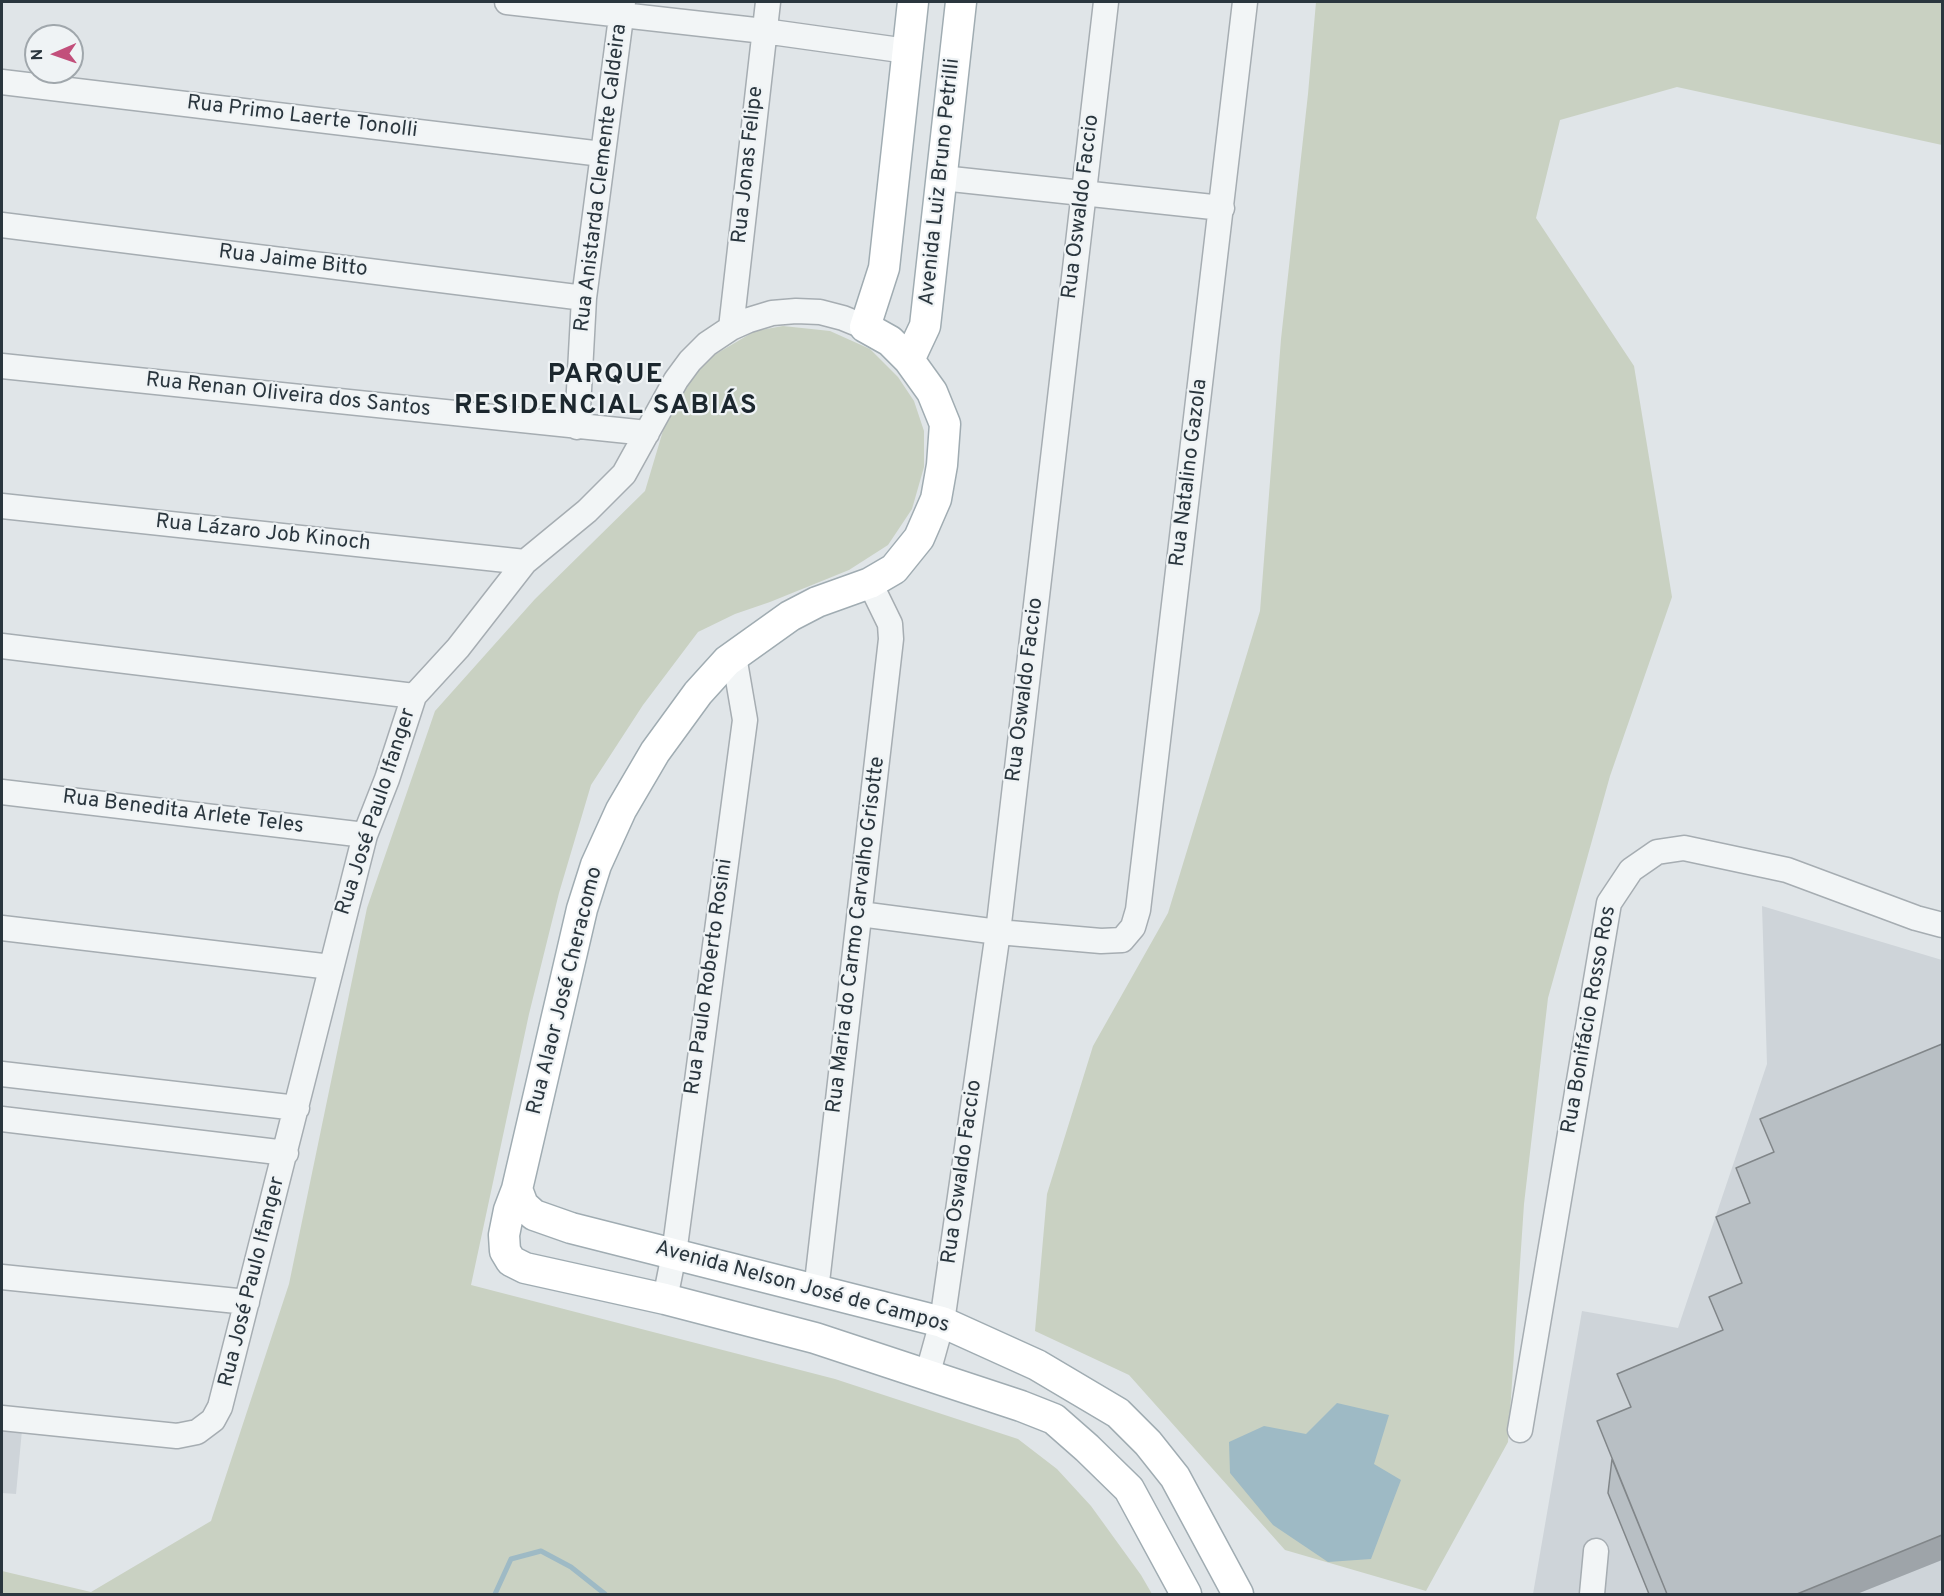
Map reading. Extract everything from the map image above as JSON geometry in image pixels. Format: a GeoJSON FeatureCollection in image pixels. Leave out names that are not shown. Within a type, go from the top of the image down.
{"type":"FeatureCollection","features":[{"type":"Feature","properties":{"kind":"main road"},"geometry":{"type":"LineString","coordinates":[[865,327],[884,268],[913,2]]}},
{"type":"Feature","properties":{"kind":"main road","name":"Avenida Luiz Bruno Petrilli"},"geometry":{"type":"LineString","coordinates":[[909,360],[925,326],[961,2]]}},
{"type":"Feature","properties":{"kind":"main road"},"geometry":{"type":"LineString","coordinates":[[908,43],[931,36],[956,47]]}},
{"type":"Feature","properties":{"kind":"main road"},"geometry":{"type":"LineString","coordinates":[[894,175],[912,178],[942,178]]}},
{"type":"Feature","properties":{"kind":"main road","name":"Rua Alaor José Cheracomo"},"geometry":{"type":"LineString","coordinates":[[543,1272],[525,1268],[511,1261],[505,1251],[504,1235],[509,1210],[517,1189],[582,909],[596,865],[621,810],[655,752],[698,693],[734,656],[790,616],[817,602],[870,583],[894,569],[919,538],[936,499],[945,424],[932,392],[909,360],[890,341],[865,327]]}},
{"type":"Feature","properties":{"kind":"main road","name":"Avenida Nelson José de Campos"},"geometry":{"type":"LineString","coordinates":[[517,1189],[523,1205],[534,1215],[571,1228],[942,1322],[1038,1365],[1118,1413],[1148,1443],[1175,1477],[1238,1594]]}},
{"type":"Feature","properties":{"kind":"main road"},"geometry":{"type":"LineString","coordinates":[[571,1228],[526,1237],[523,1241],[521,1255],[543,1272],[665,1299],[815,1338],[1054,1419],[1129,1489],[1186,1594]]}},
{"type":"Feature","properties":{"kind":"street"},"geometry":{"type":"LineString","coordinates":[[507,2],[622,8],[764,31],[908,43]]}},
{"type":"Feature","properties":{"kind":"street","name":"Rua Jonas Felipe"},"geometry":{"type":"LineString","coordinates":[[731,328],[768,2]]}},
{"type":"Feature","properties":{"kind":"street","name":"Rua Oswaldo Faccio"},"geometry":{"type":"LineString","coordinates":[[927,1376],[942,1322],[998,932],[1106,2]]}},
{"type":"Feature","properties":{"kind":"street","name":"Rua Natalino Gazola"},"geometry":{"type":"LineString","coordinates":[[998,932],[1101,941],[1122,940],[1133,927],[1138,910],[1245,2]]}},
{"type":"Feature","properties":{"kind":"street","name":"Rua Anistarda Clemente Caldeira"},"geometry":{"type":"LineString","coordinates":[[576,427],[584,298],[622,8]]}},
{"type":"Feature","properties":{"kind":"street","name":"Rua Primo Laerte Tonolli"},"geometry":{"type":"LineString","coordinates":[[2,82],[602,153]]}},
{"type":"Feature","properties":{"kind":"street"},"geometry":{"type":"LineString","coordinates":[[942,178],[1222,208]]}},
{"type":"Feature","properties":{"kind":"street","name":"Rua Jaime Bitto"},"geometry":{"type":"LineString","coordinates":[[2,225],[584,298]]}},
{"type":"Feature","properties":{"kind":"street","name":"Rua José Paulo Ifanger"},"geometry":{"type":"LineString","coordinates":[[2,1418],[177,1436],[189,1435],[202,1429],[213,1420],[220,1407],[286,1153],[365,835],[387,779],[414,696],[458,648],[525,562],[587,511],[624,474],[676,380],[690,361],[708,344],[731,328],[772,313],[796,310],[820,312],[865,327]]}},
{"type":"Feature","properties":{"kind":"street","name":"Rua Renan Oliveira dos Santos"},"geometry":{"type":"LineString","coordinates":[[2,366],[647,433]]}},
{"type":"Feature","properties":{"kind":"street","name":"Rua Lázaro Job Kinoch"},"geometry":{"type":"LineString","coordinates":[[2,506],[525,562]]}},
{"type":"Feature","properties":{"kind":"street","name":"Rua Maria do Carmo Carvalho Grisotte"},"geometry":{"type":"LineString","coordinates":[[816,1291],[891,639],[890,624],[870,583]]}},
{"type":"Feature","properties":{"kind":"street"},"geometry":{"type":"LineString","coordinates":[[2,646],[414,696]]}},
{"type":"Feature","properties":{"kind":"street","name":"Rua Paulo Roberto Rosini"},"geometry":{"type":"LineString","coordinates":[[665,1299],[674,1254],[745,720],[734,656]]}},
{"type":"Feature","properties":{"kind":"street","name":"Rua Benedita Arlete Teles"},"geometry":{"type":"LineString","coordinates":[[2,792],[365,835]]}},
{"type":"Feature","properties":{"kind":"street","name":"Rua Bonifácio Rosso Ros"},"geometry":{"type":"LineString","coordinates":[[1520,1430],[1609,903],[1631,870],[1657,852],[1684,848],[1787,870],[1916,918],[1942,925]]}},
{"type":"Feature","properties":{"kind":"street"},"geometry":{"type":"LineString","coordinates":[[860,914],[998,932]]}},
{"type":"Feature","properties":{"kind":"street"},"geometry":{"type":"LineString","coordinates":[[2,928],[331,967]]}},
{"type":"Feature","properties":{"kind":"street"},"geometry":{"type":"LineString","coordinates":[[2,1074],[297,1108]]}},
{"type":"Feature","properties":{"kind":"street"},"geometry":{"type":"LineString","coordinates":[[2,1119],[286,1153]]}},
{"type":"Feature","properties":{"kind":"street"},"geometry":{"type":"LineString","coordinates":[[2,1277],[247,1302]]}},
{"type":"Feature","properties":{"kind":"street"},"geometry":{"type":"LineString","coordinates":[[1592,1594],[1596,1551]]}},
{"type":"Feature","properties":{"kind":"shaded area"},"geometry":{"type":"Polygon","coordinates":[[[1762,906],[1942,960],[1942,1594],[1533,1594],[1582,1311],[1678,1328],[1767,1064],[1762,906]]]}},
{"type":"Feature","properties":{"kind":"shaded area"},"geometry":{"type":"Polygon","coordinates":[[[2,1428],[22,1430],[16,1494],[2,1493],[2,1428]]]}},
{"type":"Feature","properties":{"kind":"green space"},"geometry":{"type":"Polygon","coordinates":[[[1316,2],[1942,2],[1942,145],[1677,87],[1560,120],[1536,218],[1634,366],[1672,597],[1610,776],[1548,998],[1524,1204],[1508,1442],[1426,1591],[1285,1550],[1129,1375],[1035,1331],[1047,1194],[1093,1046],[1168,913],[1260,611],[1281,339],[1316,2]]]}},
{"type":"Feature","properties":{"kind":"green space"},"geometry":{"type":"Polygon","coordinates":[[[783,326],[830,331],[870,349],[898,377],[914,401],[924,431],[924,467],[912,509],[888,545],[849,570],[735,614],[698,632],[643,705],[591,785],[559,893],[529,1014],[471,1285],[835,1379],[1018,1439],[1057,1469],[1091,1506],[1152,1594],[2,1594],[2,1571],[91,1592],[211,1521],[289,1284],[367,908],[435,711],[535,599],[645,491],[665,424],[683,386],[704,361],[755,331],[783,326]]]}},
{"type":"Feature","properties":{"kind":"water"},"geometry":{"type":"Polygon","coordinates":[[[1337,1403],[1389,1415],[1374,1464],[1401,1480],[1371,1559],[1328,1562],[1273,1525],[1230,1473],[1229,1442],[1264,1426],[1306,1434],[1337,1403]]]}},
{"type":"Feature","properties":{"kind":"building"},"geometry":{"type":"Polygon","coordinates":[[[1942,1044],[1942,1535],[1797,1594],[1667,1594],[1597,1421],[1631,1407],[1617,1374],[1723,1330],[1709,1297],[1742,1283],[1716,1217],[1750,1203],[1736,1168],[1774,1152],[1760,1119],[1942,1044]]]}},
{"type":"Feature","properties":{"kind":"building"},"geometry":{"type":"Polygon","coordinates":[[[1612,1459],[1667,1594],[1649,1594],[1608,1493],[1612,1459]]]}},
{"type":"Feature","properties":{"kind":"waterway"},"geometry":{"type":"LineString","coordinates":[[495,1594],[511,1559],[541,1551],[571,1567],[605,1594]]}},
{"type":"Feature","properties":{"kind":"district","name":"PARQUE RESIDENCIAL SABIÁS"},"geometry":{"type":"Point","coordinates":[606,392]}}]}
